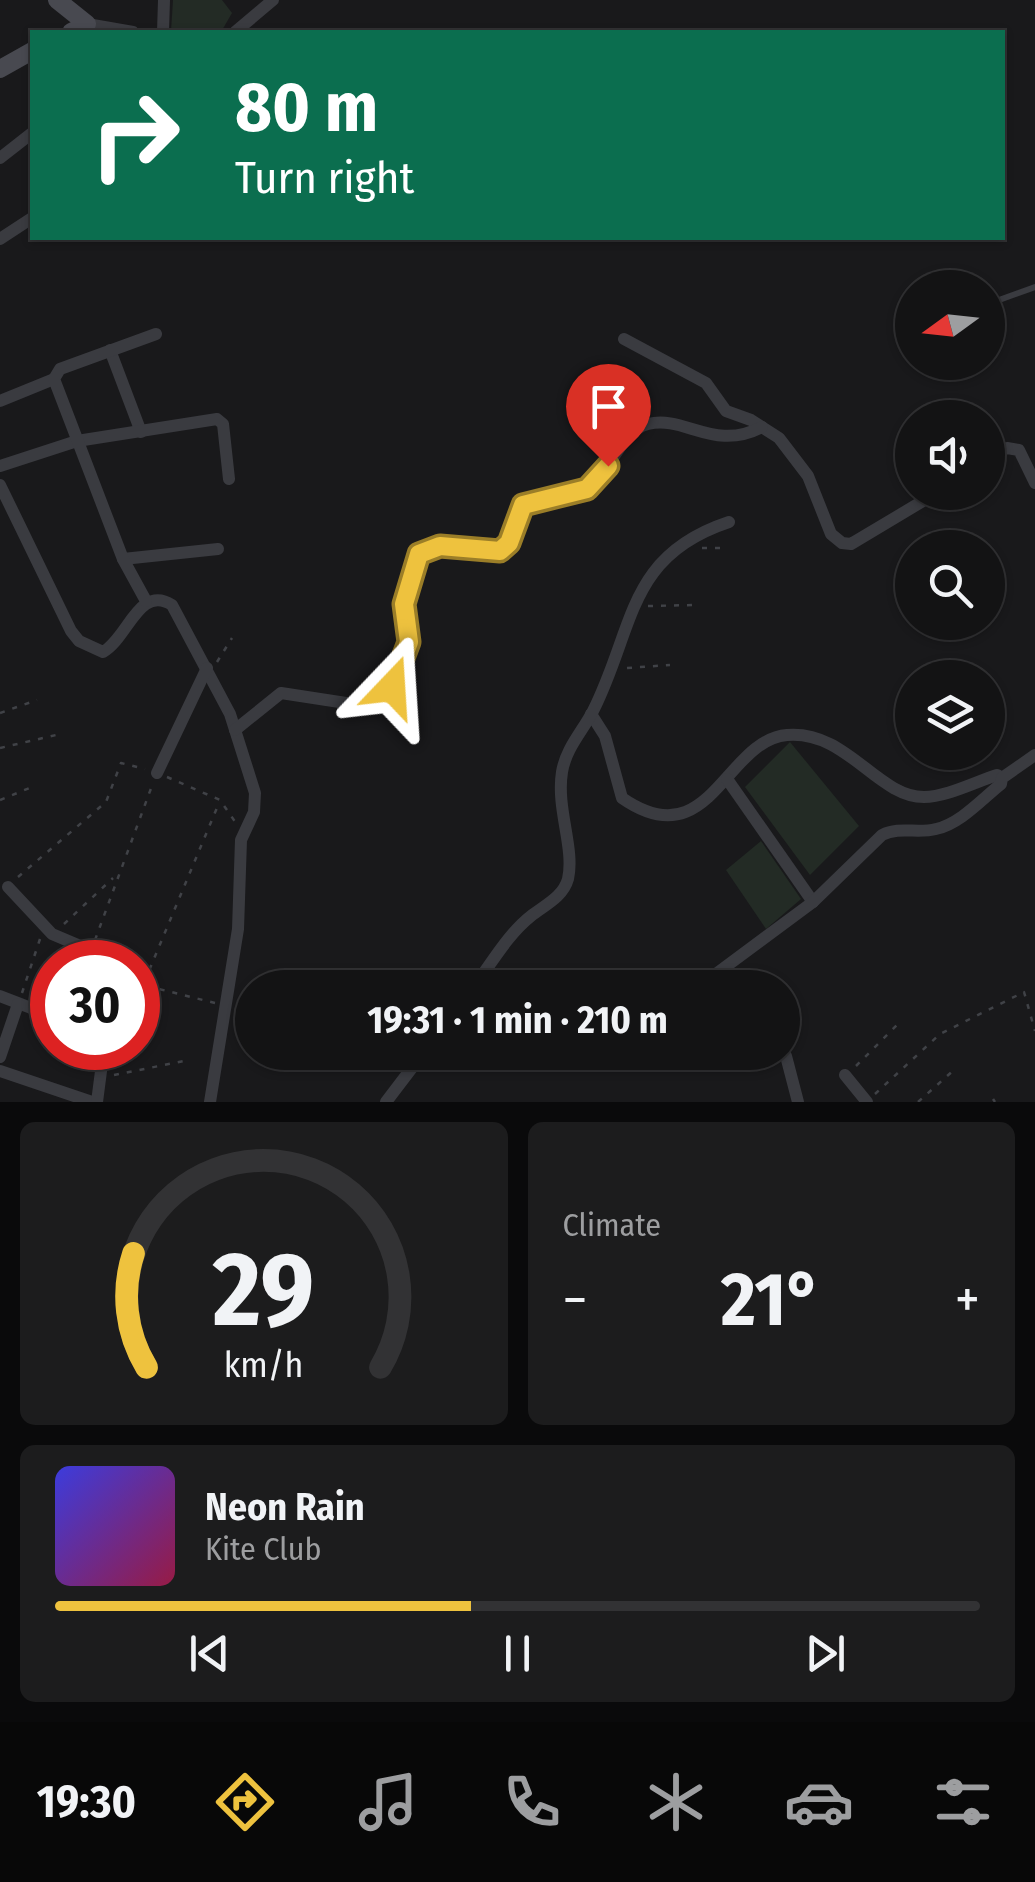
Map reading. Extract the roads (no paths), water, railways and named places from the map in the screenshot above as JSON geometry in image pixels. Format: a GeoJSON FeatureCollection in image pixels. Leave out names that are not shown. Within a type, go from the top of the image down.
{"type":"FeatureCollection","features":[{"type":"Feature","properties":{"kind":"street"},"geometry":{"type":"LineString","coordinates":[[57,0],[79,28],[106,30]]}},
{"type":"Feature","properties":{"kind":"street"},"geometry":{"type":"LineString","coordinates":[[164,0],[164,30]]}},
{"type":"Feature","properties":{"kind":"street"},"geometry":{"type":"LineString","coordinates":[[237,30],[273,0]]}},
{"type":"Feature","properties":{"kind":"street"},"geometry":{"type":"LineString","coordinates":[[0,69],[30,52]]}},
{"type":"Feature","properties":{"kind":"street"},"geometry":{"type":"LineString","coordinates":[[0,158],[30,134]]}},
{"type":"Feature","properties":{"kind":"street"},"geometry":{"type":"LineString","coordinates":[[0,239],[30,219]]}},
{"type":"Feature","properties":{"kind":"street"},"geometry":{"type":"LineString","coordinates":[[0,401],[54,379],[60,368],[156,334]]}},
{"type":"Feature","properties":{"kind":"street"},"geometry":{"type":"LineString","coordinates":[[624,339],[706,383],[726,412],[779,438],[808,476],[831,534],[842,543],[852,544],[908,510]]}},
{"type":"Feature","properties":{"kind":"street"},"geometry":{"type":"LineString","coordinates":[[110,350],[141,432]]}},
{"type":"Feature","properties":{"kind":"street"},"geometry":{"type":"LineString","coordinates":[[54,379],[122,559],[146,601]]}},
{"type":"Feature","properties":{"kind":"street"},"geometry":{"type":"LineString","coordinates":[[0,466],[78,440],[220,420],[229,479]]}},
{"type":"Feature","properties":{"kind":"street"},"geometry":{"type":"LineString","coordinates":[[235,730],[281,694],[372,706],[384,703],[409,642],[404,604],[419,554],[440,546],[500,551],[509,543],[523,505],[594,484],[637,428],[654,423],[677,424],[710,436],[762,427]]}},
{"type":"Feature","properties":{"kind":"street"},"geometry":{"type":"LineString","coordinates":[[1005,449],[1019,450],[1035,483]]}},
{"type":"Feature","properties":{"kind":"street"},"geometry":{"type":"LineString","coordinates":[[0,485],[71,631],[79,640],[104,652],[114,646],[146,601],[156,598],[172,605],[235,730],[255,794],[254,812],[241,840],[238,929],[210,1102]]}},
{"type":"Feature","properties":{"kind":"street"},"geometry":{"type":"LineString","coordinates":[[488,970],[527,919],[559,896],[568,880],[559,802],[562,767],[575,736],[591,714],[635,606],[672,549],[696,533],[729,522]]}},
{"type":"Feature","properties":{"kind":"street"},"geometry":{"type":"LineString","coordinates":[[122,559],[218,549]]}},
{"type":"Feature","properties":{"kind":"street"},"geometry":{"type":"LineString","coordinates":[[157,773],[208,670]]}},
{"type":"Feature","properties":{"kind":"street"},"geometry":{"type":"LineString","coordinates":[[591,714],[605,736],[622,798],[639,810],[673,814],[697,808],[765,741],[785,735],[828,741],[893,786],[925,797],[997,776],[1002,778]]}},
{"type":"Feature","properties":{"kind":"street"},"geometry":{"type":"LineString","coordinates":[[720,970],[813,902],[882,834],[894,828],[935,830],[949,825],[1035,755]]}},
{"type":"Feature","properties":{"kind":"street"},"geometry":{"type":"LineString","coordinates":[[727,780],[813,902]]}},
{"type":"Feature","properties":{"kind":"street"},"geometry":{"type":"LineString","coordinates":[[8,887],[52,934],[67,940]]}},
{"type":"Feature","properties":{"kind":"street"},"geometry":{"type":"LineString","coordinates":[[0,996],[30,1008]]}},
{"type":"Feature","properties":{"kind":"street"},"geometry":{"type":"LineString","coordinates":[[0,1057],[18,1004]]}},
{"type":"Feature","properties":{"kind":"street"},"geometry":{"type":"LineString","coordinates":[[0,1071],[94,1102],[101,1070]]}},
{"type":"Feature","properties":{"kind":"street"},"geometry":{"type":"LineString","coordinates":[[386,1102],[410,1070]]}},
{"type":"Feature","properties":{"kind":"street"},"geometry":{"type":"LineString","coordinates":[[790,1070],[798,1102]]}},
{"type":"Feature","properties":{"kind":"street"},"geometry":{"type":"LineString","coordinates":[[844,1075],[866,1102]]}},
{"type":"Feature","properties":{"kind":"lane"},"geometry":{"type":"LineString","coordinates":[[1005,298],[1035,287]]}}]}
